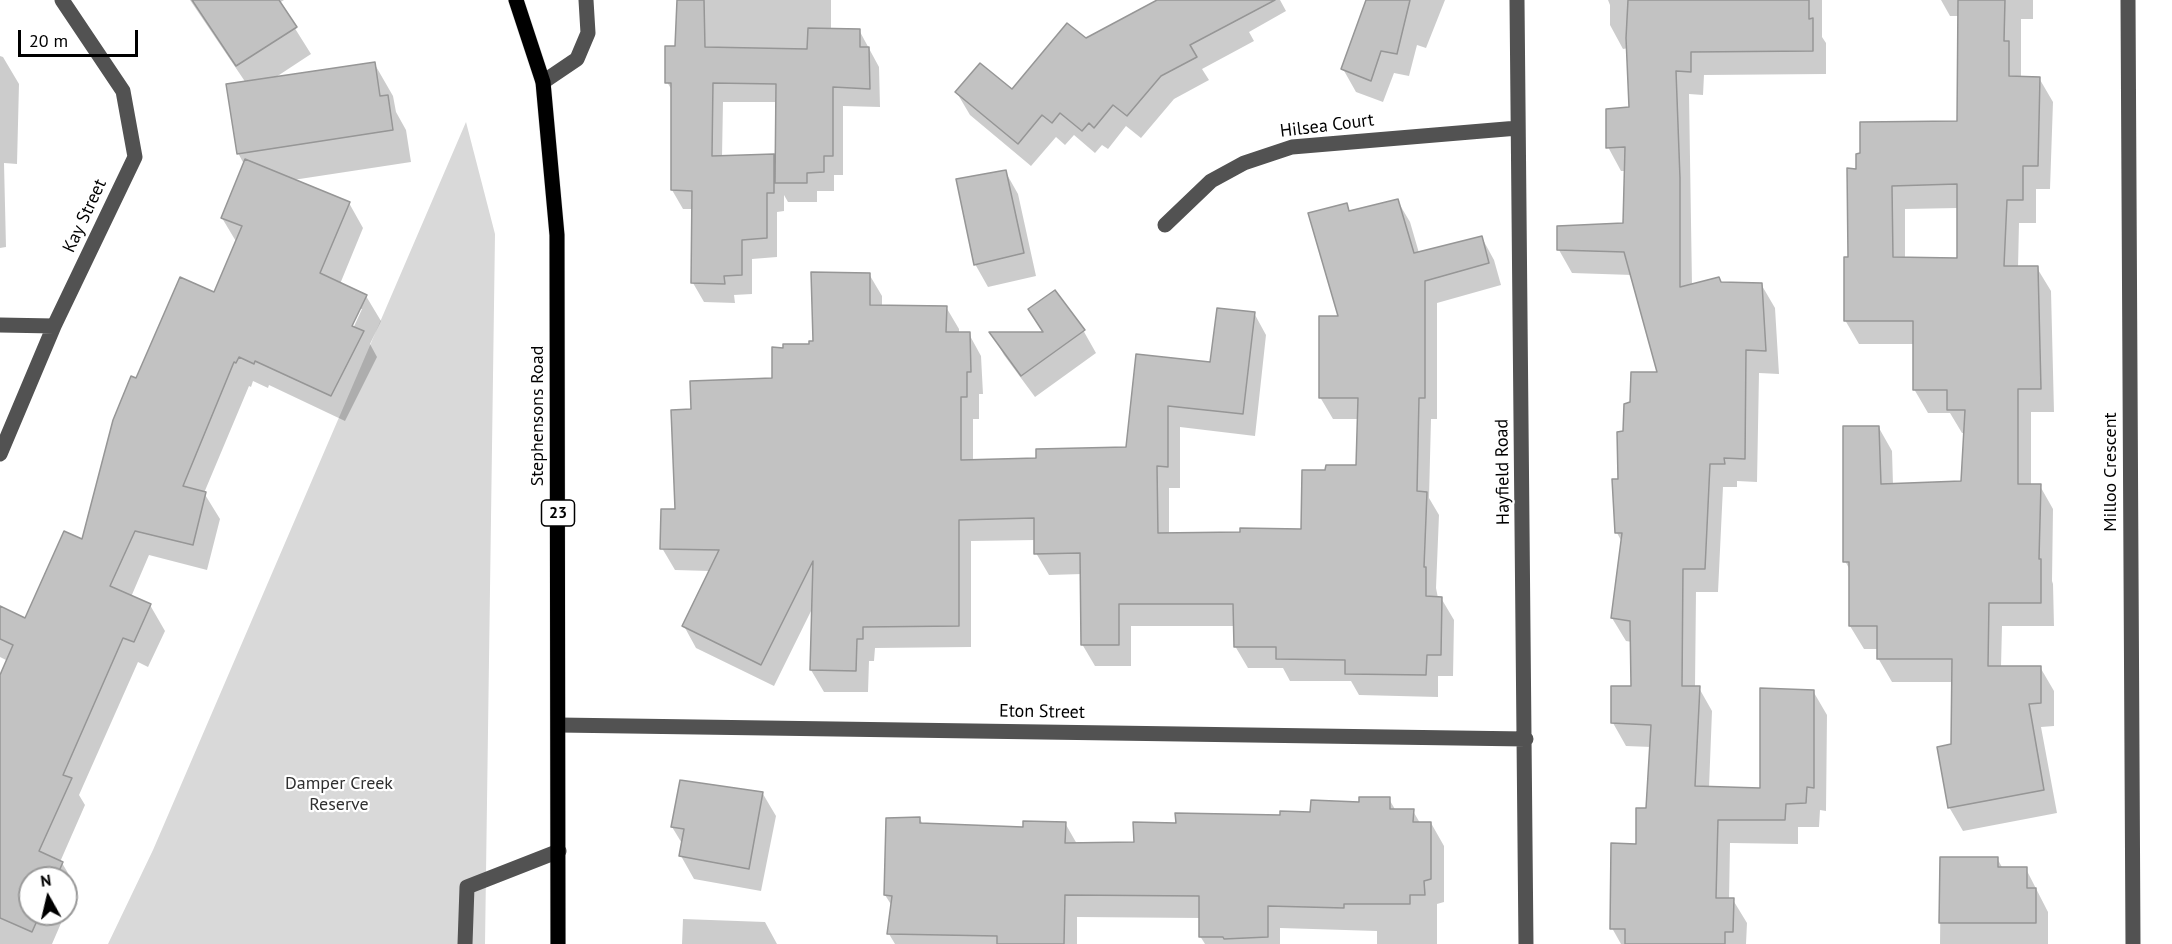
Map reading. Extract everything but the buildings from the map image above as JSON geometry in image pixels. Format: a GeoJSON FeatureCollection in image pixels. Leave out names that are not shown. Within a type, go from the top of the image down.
{"type":"FeatureCollection","features":[{"type":"Feature","properties":{"kind":"main road","name":"Stephensons Road"},"geometry":{"type":"LineString","coordinates":[[516,0],[543,82],[557,235],[558,944]]}},
{"type":"Feature","properties":{"kind":"street","name":"Kay Street"},"geometry":{"type":"LineString","coordinates":[[0,454],[54,326],[135,157],[123,92],[62,0]]}},
{"type":"Feature","properties":{"kind":"street"},"geometry":{"type":"LineString","coordinates":[[543,82],[577,59],[588,33],[586,0]]}},
{"type":"Feature","properties":{"kind":"street","name":"Hayfield Road"},"geometry":{"type":"LineString","coordinates":[[1517,0],[1526,739],[1526,944]]}},
{"type":"Feature","properties":{"kind":"street","name":"Milloo Crescent"},"geometry":{"type":"LineString","coordinates":[[2128,0],[2133,944]]}},
{"type":"Feature","properties":{"kind":"street","name":"Hilsea Court"},"geometry":{"type":"LineString","coordinates":[[1166,225],[1210,181],[1244,163],[1292,147],[1518,128]]}},
{"type":"Feature","properties":{"kind":"street"},"geometry":{"type":"LineString","coordinates":[[0,325],[54,326]]}},
{"type":"Feature","properties":{"kind":"street","name":"Eton Street"},"geometry":{"type":"LineString","coordinates":[[558,725],[1526,739]]}},
{"type":"Feature","properties":{"kind":"street"},"geometry":{"type":"LineString","coordinates":[[465,944],[466,887],[559,851]]}},
{"type":"Feature","properties":{"kind":"green space","name":"Damper Creek Reserve"},"geometry":{"type":"Polygon","coordinates":[[[466,122],[495,234],[485,944],[108,944],[153,850],[466,122]]]}}]}
